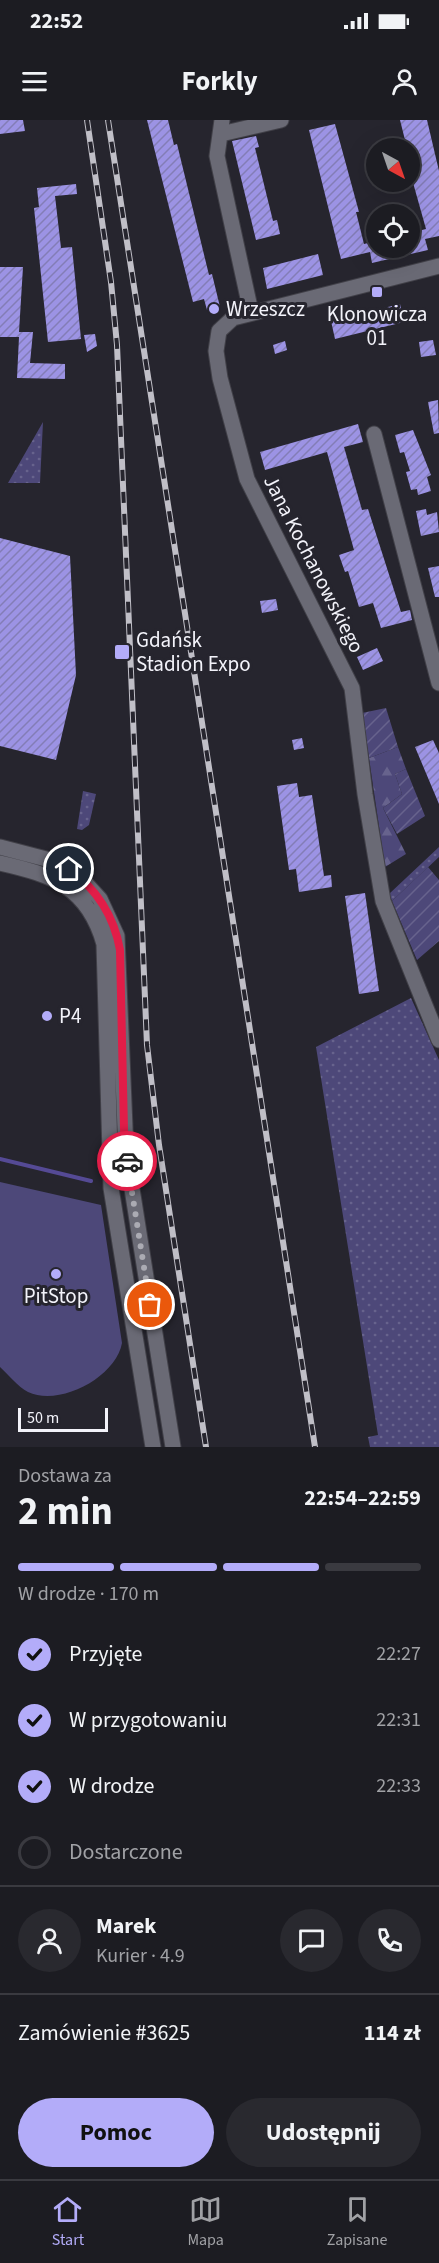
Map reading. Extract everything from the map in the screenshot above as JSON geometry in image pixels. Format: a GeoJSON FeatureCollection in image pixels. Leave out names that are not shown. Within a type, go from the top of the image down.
{"type":"FeatureCollection","features":[{"type":"Feature","properties":{"kind":"street"},"geometry":{"type":"LineString","coordinates":[[251,312],[217,156],[221,127],[280,120]]}},
{"type":"Feature","properties":{"kind":"street","name":"Jana Kochanowskiego"},"geometry":{"type":"LineString","coordinates":[[439,266],[251,312],[225,323],[217,336],[220,378],[231,429],[247,479],[352,687],[365,794],[383,901],[439,1040]]}},
{"type":"Feature","properties":{"kind":"street"},"geometry":{"type":"LineString","coordinates":[[374,434],[439,683]]}},
{"type":"Feature","properties":{"kind":"street"},"geometry":{"type":"LineString","coordinates":[[0,847],[34,863],[56,879],[82,900],[100,927],[104,944],[112,1197],[153,1447]]}},
{"type":"Feature","properties":{"kind":"street"},"geometry":{"type":"LineString","coordinates":[[0,863],[34,863],[69,869],[91,888],[108,910],[117,936],[120,950],[124,1130],[132,1194],[173,1447]]}},
{"type":"Feature","properties":{"kind":"street"},"geometry":{"type":"LineString","coordinates":[[112,1197],[132,1194]]}},
{"type":"Feature","properties":{"kind":"street"},"geometry":{"type":"LineString","coordinates":[[144,1397],[164,1394]]}},
{"type":"Feature","properties":{"kind":"green space"},"geometry":{"type":"Polygon","coordinates":[[[43,422],[40,483],[8,483],[43,422]]]}},
{"type":"Feature","properties":{"kind":"green space"},"geometry":{"type":"Polygon","coordinates":[[[386,708],[398,747],[369,758],[362,713],[386,708]]]}},
{"type":"Feature","properties":{"kind":"green space"},"geometry":{"type":"Polygon","coordinates":[[[398,747],[406,769],[395,774],[402,794],[383,808],[406,854],[385,867],[369,758],[398,747]]]}},
{"type":"Feature","properties":{"kind":"green space"},"geometry":{"type":"Polygon","coordinates":[[[406,769],[425,816],[397,834],[383,808],[402,794],[395,774],[406,769]]]}},
{"type":"Feature","properties":{"kind":"green space"},"geometry":{"type":"Polygon","coordinates":[[[83,791],[96,794],[89,825],[82,830],[77,829],[83,791]]]}},
{"type":"Feature","properties":{"kind":"green space"},"geometry":{"type":"Polygon","coordinates":[[[439,847],[439,857],[392,901],[389,894],[439,847]]]}},
{"type":"Feature","properties":{"kind":"green space"},"geometry":{"type":"Polygon","coordinates":[[[428,867],[439,880],[439,941],[417,960],[392,901],[428,867]]]}},
{"type":"Feature","properties":{"kind":"green space"},"geometry":{"type":"Polygon","coordinates":[[[411,998],[439,1060],[439,1447],[370,1447],[368,1437],[378,1435],[316,1047],[411,998]]]}},
{"type":"Feature","properties":{"kind":"green space","name":"PitStop"},"geometry":{"type":"Polygon","coordinates":[[[0,1182],[101,1205],[122,1343],[118,1355],[109,1367],[85,1386],[70,1392],[41,1396],[28,1392],[0,1367],[0,1182]]]}},
{"type":"Feature","properties":{"kind":"building"},"geometry":{"type":"Polygon","coordinates":[[[0,120],[23,120],[25,131],[0,134],[0,120]]]}},
{"type":"Feature","properties":{"kind":"building"},"geometry":{"type":"Polygon","coordinates":[[[147,120],[168,120],[174,145],[177,144],[209,275],[212,274],[220,307],[207,310],[204,299],[193,302],[147,120]]]}},
{"type":"Feature","properties":{"kind":"building"},"geometry":{"type":"Polygon","coordinates":[[[400,120],[427,120],[439,171],[439,236],[425,239],[428,250],[420,252],[420,230],[426,229],[416,192],[420,192],[420,138],[404,138],[400,120]]]}},
{"type":"Feature","properties":{"kind":"building"},"geometry":{"type":"Polygon","coordinates":[[[335,124],[359,212],[356,212],[364,244],[366,244],[366,253],[341,259],[309,130],[335,124]]]}},
{"type":"Feature","properties":{"kind":"building"},"geometry":{"type":"Polygon","coordinates":[[[256,136],[259,147],[255,148],[273,221],[277,220],[280,234],[256,240],[232,141],[256,136]]]}},
{"type":"Feature","properties":{"kind":"building"},"geometry":{"type":"Polygon","coordinates":[[[76,184],[77,194],[55,196],[61,248],[72,247],[81,339],[48,342],[34,208],[39,207],[37,188],[76,184]]]}},
{"type":"Feature","properties":{"kind":"building"},"geometry":{"type":"Polygon","coordinates":[[[318,254],[323,275],[267,289],[263,268],[318,254]]]}},
{"type":"Feature","properties":{"kind":"building"},"geometry":{"type":"Polygon","coordinates":[[[371,258],[394,258],[372,263],[371,258]]]}},
{"type":"Feature","properties":{"kind":"building"},"geometry":{"type":"Polygon","coordinates":[[[0,267],[23,267],[19,332],[33,332],[30,363],[65,364],[65,379],[17,378],[19,337],[0,337],[0,267]]]}},
{"type":"Feature","properties":{"kind":"building"},"geometry":{"type":"Polygon","coordinates":[[[400,304],[404,322],[335,339],[331,321],[400,304]]]}},
{"type":"Feature","properties":{"kind":"building"},"geometry":{"type":"Polygon","coordinates":[[[95,334],[97,346],[87,352],[84,335],[95,334]]]}},
{"type":"Feature","properties":{"kind":"building"},"geometry":{"type":"Polygon","coordinates":[[[433,340],[436,355],[421,357],[419,342],[433,340]]]}},
{"type":"Feature","properties":{"kind":"building"},"geometry":{"type":"Polygon","coordinates":[[[285,341],[287,350],[275,354],[273,345],[285,341]]]}},
{"type":"Feature","properties":{"kind":"building"},"geometry":{"type":"Polygon","coordinates":[[[438,400],[439,433],[434,434],[428,402],[438,400]]]}},
{"type":"Feature","properties":{"kind":"building"},"geometry":{"type":"Polygon","coordinates":[[[358,424],[363,442],[344,447],[362,510],[368,509],[401,612],[410,610],[412,620],[381,628],[373,603],[359,607],[348,571],[345,572],[339,555],[354,550],[327,452],[265,470],[260,452],[358,424]]]}},
{"type":"Feature","properties":{"kind":"building"},"geometry":{"type":"Polygon","coordinates":[[[413,430],[431,475],[427,477],[431,491],[418,495],[417,489],[411,490],[406,472],[410,471],[404,452],[400,453],[395,435],[413,430]]]}},
{"type":"Feature","properties":{"kind":"building"},"geometry":{"type":"Polygon","coordinates":[[[426,509],[427,515],[437,512],[439,532],[421,536],[416,511],[426,509]]]}},
{"type":"Feature","properties":{"kind":"building"},"geometry":{"type":"Polygon","coordinates":[[[0,538],[70,556],[76,675],[56,760],[0,746],[0,538]]]}},
{"type":"Feature","properties":{"kind":"building"},"geometry":{"type":"Polygon","coordinates":[[[439,566],[439,597],[435,597],[428,568],[439,566]]]}},
{"type":"Feature","properties":{"kind":"building"},"geometry":{"type":"Polygon","coordinates":[[[276,599],[278,610],[262,613],[260,601],[276,599]]]}},
{"type":"Feature","properties":{"kind":"building"},"geometry":{"type":"Polygon","coordinates":[[[377,648],[383,661],[363,670],[357,657],[377,648]]]}},
{"type":"Feature","properties":{"kind":"building"},"geometry":{"type":"Polygon","coordinates":[[[302,738],[304,748],[294,750],[292,740],[302,738]]]}},
{"type":"Feature","properties":{"kind":"building"},"geometry":{"type":"Polygon","coordinates":[[[433,740],[439,753],[439,804],[415,747],[433,740]]]}},
{"type":"Feature","properties":{"kind":"building"},"geometry":{"type":"Polygon","coordinates":[[[297,783],[299,797],[312,795],[324,876],[331,875],[332,887],[299,892],[296,869],[289,870],[277,786],[297,783]]]}},
{"type":"Feature","properties":{"kind":"building"},"geometry":{"type":"Polygon","coordinates":[[[365,893],[379,991],[359,994],[345,896],[365,893]]]}},
{"type":"Feature","properties":{"kind":"waterway"},"geometry":{"type":"LineString","coordinates":[[0,1159],[91,1181]]}},
{"type":"Feature","properties":{"kind":"railway"},"geometry":{"type":"LineString","coordinates":[[87,120],[111,282],[117,345],[147,1045],[159,1145],[206,1447]]}},
{"type":"Feature","properties":{"kind":"railway"},"geometry":{"type":"LineString","coordinates":[[108,120],[315,1447]]}},
{"type":"Feature","properties":{"kind":"way so far"},"geometry":{"type":"LineString","coordinates":[[127,1161],[150,1305]]}},
{"type":"Feature","properties":{"kind":"place","name":"Klonowicza 01"},"geometry":{"type":"Point","coordinates":[377,292]}},
{"type":"Feature","properties":{"kind":"place","name":"Wrzeszcz"},"geometry":{"type":"Point","coordinates":[214,309]}},
{"type":"Feature","properties":{"kind":"place","name":"Gdańsk Stadion Expo"},"geometry":{"type":"Point","coordinates":[122,652]}},
{"type":"Feature","properties":{"kind":"place","name":"P4"},"geometry":{"type":"Point","coordinates":[47,1016]}},
{"type":"Feature","properties":{"kind":"place","name":"PitStop"},"geometry":{"type":"Point","coordinates":[56,1274]}},
{"type":"Feature","properties":{"kind":"route"},"geometry":{"type":"LineString","coordinates":[[69,869],[91,888],[108,910],[120,950],[124,1130],[127,1161]]}}]}
